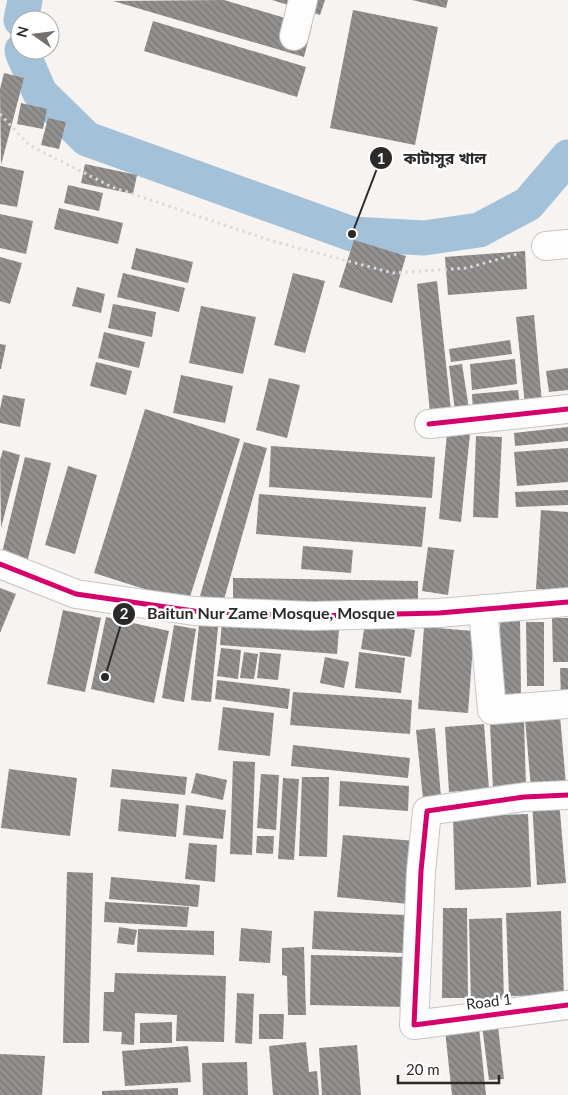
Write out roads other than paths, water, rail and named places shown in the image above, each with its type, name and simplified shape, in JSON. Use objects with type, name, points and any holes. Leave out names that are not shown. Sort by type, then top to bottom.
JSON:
[{"type":"street","points":[[294,36],[303,0]]},
{"type":"street","points":[[429,424],[568,410]]},
{"type":"street","points":[[0,564],[76,594],[194,611],[311,616],[439,613],[568,602]]},
{"type":"street","points":[[483,609],[492,710],[568,704]]},
{"type":"street","name":"Road 1","points":[[568,795],[524,796],[427,810],[421,871],[414,1024],[568,1005]]},
{"type":"waterway","points":[[23,10],[25,0]]},
{"type":"waterway","points":[[26,60],[40,93],[87,139],[352,234],[424,238],[479,230],[528,204],[568,157]]},
{"type":"place","name":"কাটাসুর খাল","points":[[352,234]]},
{"type":"place","name":"Baitun Nur Zame Mosque, Mosque","points":[[105,677]]}]
